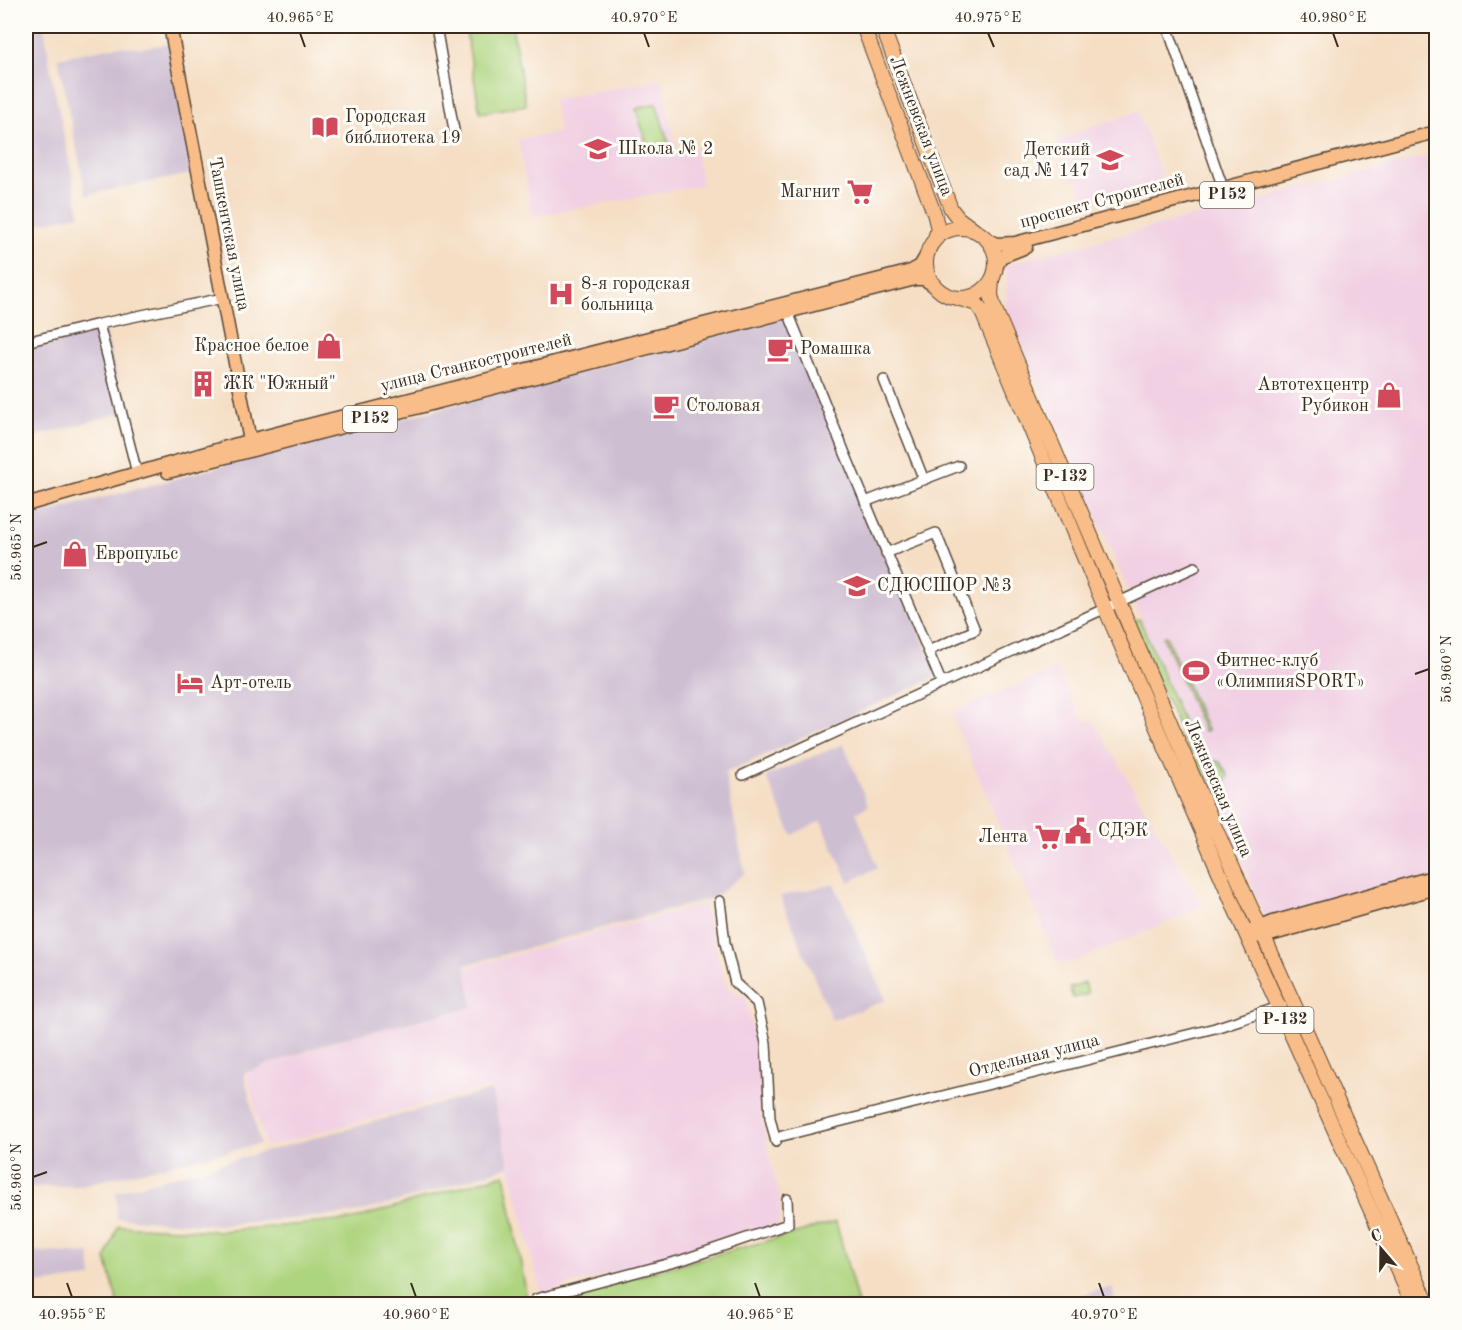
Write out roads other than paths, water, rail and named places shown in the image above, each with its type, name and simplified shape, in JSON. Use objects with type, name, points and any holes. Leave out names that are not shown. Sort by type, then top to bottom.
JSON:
[{"type":"highway","name":"Лежневская улица","points":[[863,26],[934,213],[938,226],[932,246]]},
{"type":"highway","name":"Лежневская улица","points":[[882,26],[951,209],[962,222],[980,234]]},
{"type":"highway","points":[[965,228],[980,234],[994,250],[994,274],[977,294],[957,298],[933,285],[927,271],[932,246],[944,232],[965,228]]},
{"type":"highway","name":"Лежневская улица","points":[[994,274],[991,295],[994,307],[1413,1305]]},
{"type":"highway","name":"Лежневская улица","points":[[957,298],[976,304],[982,312],[1105,608],[1256,932]]},
{"type":"highway","name":"Лежневская улица","points":[[1286,1005],[1428,1305]]},
{"type":"main road","name":"Ташкентская улица","points":[[170,26],[197,142]]},
{"type":"main road","name":"Ташкентская улица","points":[[178,26],[197,142],[255,444]]},
{"type":"main road","name":"проспект Строителей","points":[[994,274],[1001,257],[1017,250],[1437,132]]},
{"type":"main road","name":"проспект Строителей","points":[[980,234],[996,244],[1010,244],[1437,140]]},
{"type":"main road","name":"улица Станкостроителей","points":[[26,512],[255,444],[911,271],[920,266],[932,246]]},
{"type":"main road","name":"улица Станкостроителей","points":[[26,505],[137,473],[915,279],[924,279],[933,285]]},
{"type":"main road","points":[[1256,932],[1437,876]]},
{"type":"main road","points":[[1256,932],[1437,888]]},
{"type":"street","points":[[436,26],[455,136]]},
{"type":"street","points":[[1167,26],[1224,191]]},
{"type":"street","points":[[26,342],[99,324],[227,298]]},
{"type":"street","points":[[788,312],[942,684]]},
{"type":"street","points":[[99,324],[137,473]]},
{"type":"street","points":[[884,380],[924,480]]},
{"type":"street","points":[[866,502],[959,466]]},
{"type":"street","points":[[886,553],[936,533],[975,630],[928,651]]},
{"type":"street","points":[[743,775],[1194,567]]},
{"type":"street","name":"Отдельная улица","points":[[720,901],[725,943],[735,983],[757,1003],[766,1043],[770,1118],[779,1139],[1215,1028],[1286,1005]]},
{"type":"street","points":[[536,1299],[682,1260],[788,1224],[787,1199]]},
{"type":"place","name":"Городская библиотека 19","points":[[325,127]]},
{"type":"place","name":"Школа № 2","points":[[598,149]]},
{"type":"place","name":"Детский сад № 147","points":[[1110,160]]},
{"type":"place","name":"Магнит","points":[[860,192]]},
{"type":"place","name":"8-я городская больница","points":[[561,294]]},
{"type":"place","name":"Красное белое","points":[[329,346]]},
{"type":"place","name":"Ромашка","points":[[780,349]]},
{"type":"place","name":"ЖК \"Южный\"","points":[[203,384]]},
{"type":"place","name":"Автотехцентр Рубикон","points":[[1389,395]]},
{"type":"place","name":"Столовая","points":[[666,406]]},
{"type":"place","name":"Европульс","points":[[75,554]]},
{"type":"place","name":"СДЮСШОР №3","points":[[857,586]]},
{"type":"place","name":"Фитнес-клуб «ОлимпияSPORT»","points":[[1196,671]]},
{"type":"place","name":"Арт-отель","points":[[190,683]]},
{"type":"place","name":"СДЭК","points":[[1078,831]]},
{"type":"place","name":"Лента","points":[[1048,837]]}]
